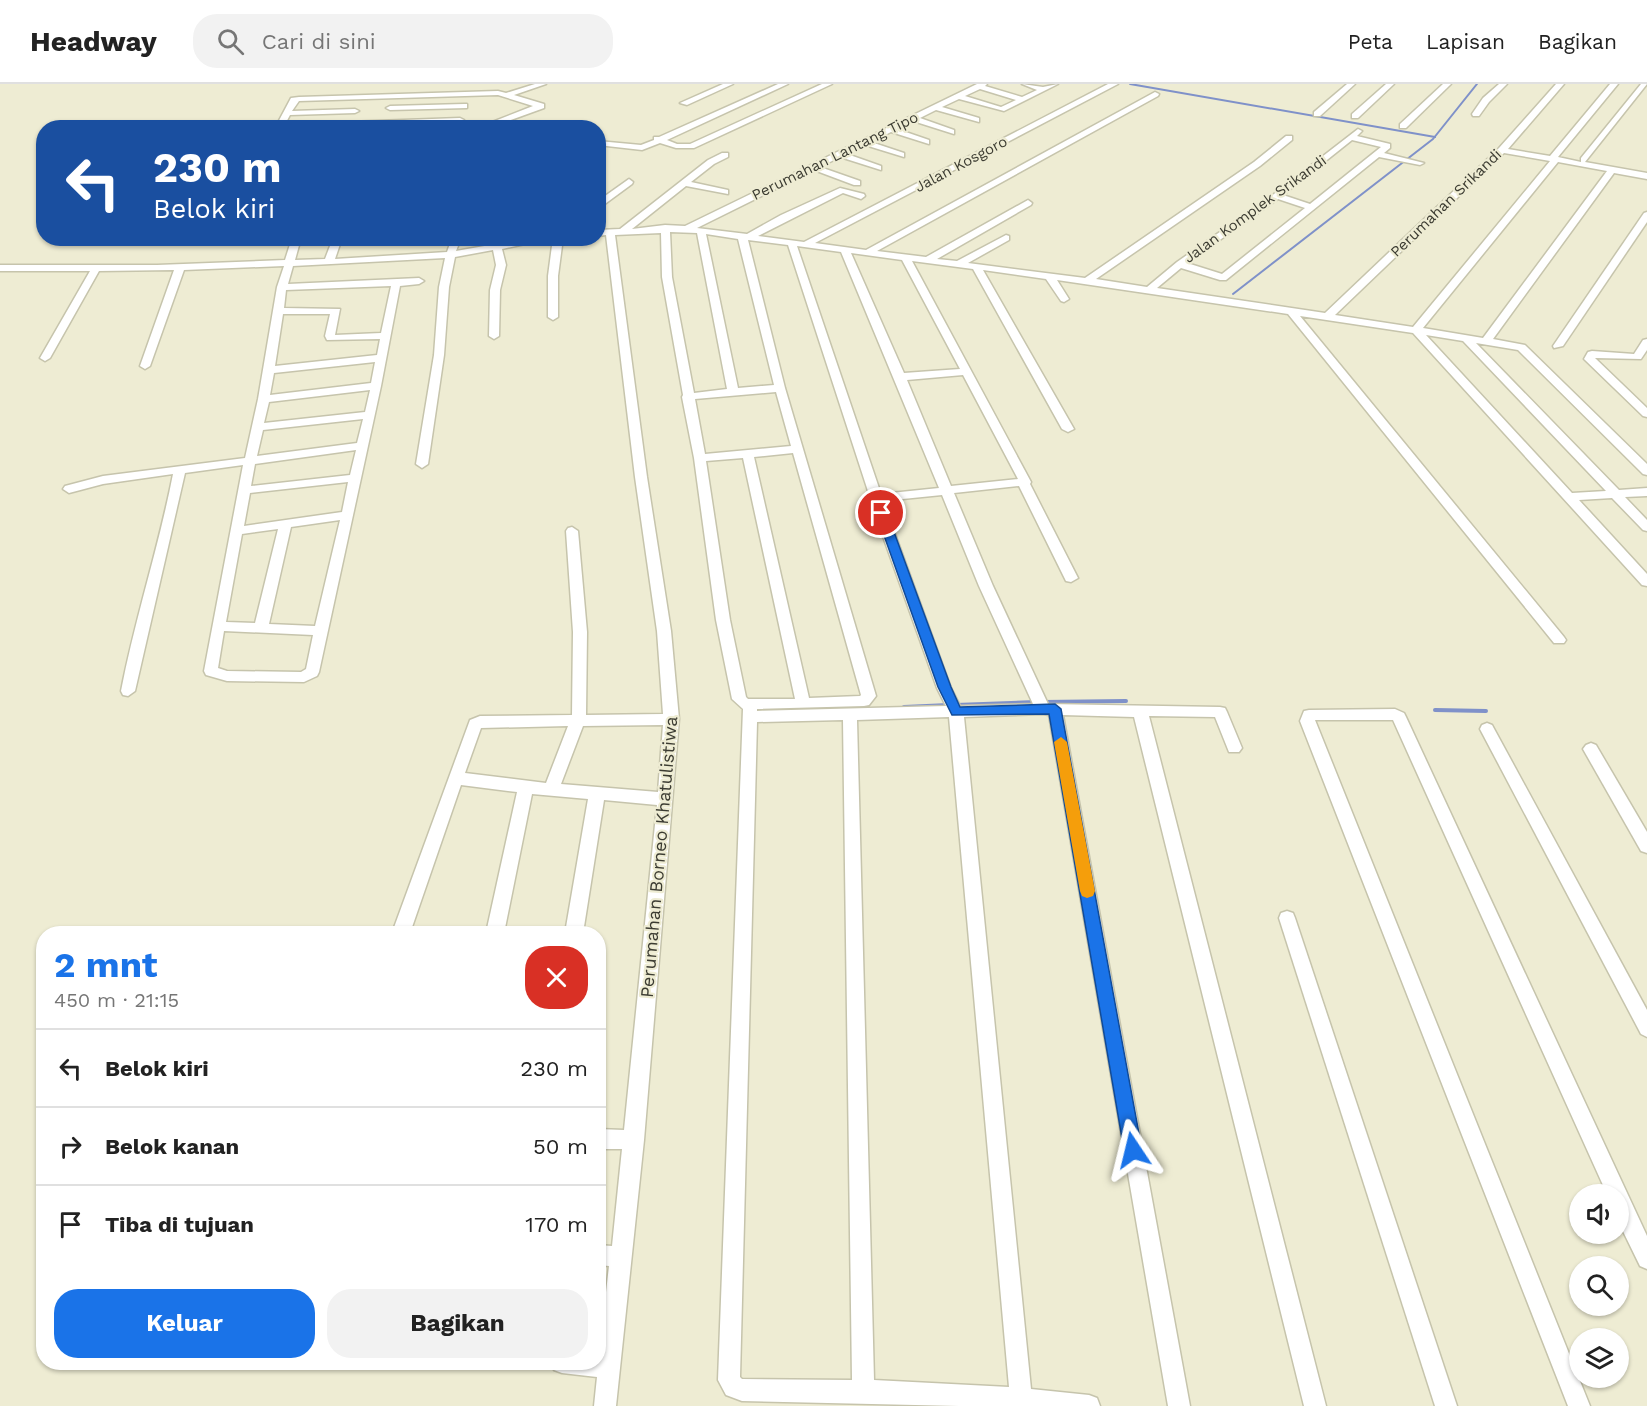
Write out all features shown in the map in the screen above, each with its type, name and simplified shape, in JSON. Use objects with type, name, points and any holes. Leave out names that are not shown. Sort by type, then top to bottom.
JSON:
[{"type":"street","points":[[508,95],[542,84]]},
{"type":"street","points":[[684,103],[729,84]]},
{"type":"street","points":[[606,147],[640,148],[694,122],[784,84],[809,93]]},
{"type":"street","points":[[657,140],[676,147],[686,147],[828,84]]},
{"type":"street","points":[[1026,84],[1043,89]]},
{"type":"street","points":[[957,96],[1001,109],[1054,84]]},
{"type":"street","name":"Jalan Kosgoro","points":[[808,243],[1114,84]]},
{"type":"street","points":[[1317,114],[1351,84]]},
{"type":"street","points":[[1355,116],[1390,84]]},
{"type":"street","points":[[1403,126],[1447,84]]},
{"type":"street","points":[[1476,114],[1486,100],[1503,84]]},
{"type":"street","name":"Perumahan Srikandi","points":[[1327,316],[1503,150],[1560,84]]},
{"type":"street","points":[[1416,330],[1614,84]]},
{"type":"street","points":[[1584,160],[1645,84]]},
{"type":"street","points":[[981,85],[1023,100]]},
{"type":"street","name":"Perumahan Lantang Tipo","points":[[686,229],[981,85]]},
{"type":"street","points":[[386,120],[395,93],[406,87]]},
{"type":"street","points":[[283,120],[296,99],[361,97],[395,93],[498,93],[541,106],[502,120]]},
{"type":"street","points":[[460,120],[469,93]]},
{"type":"street","points":[[867,253],[1155,94]]},
{"type":"street","points":[[351,120],[361,97]]},
{"type":"street","points":[[390,108],[464,106]]},
{"type":"street","points":[[934,107],[976,120]]},
{"type":"street","points":[[287,113],[355,111]]},
{"type":"street","points":[[321,120],[326,112]]},
{"type":"street","points":[[912,118],[951,132]]},
{"type":"street","points":[[694,122],[724,131]]},
{"type":"street","name":"Jalan Komplek Srikandi","points":[[1149,290],[1180,264],[1277,196],[1352,137],[1360,128]]},
{"type":"street","points":[[889,129],[926,142]]},
{"type":"street","points":[[1180,264],[1223,278],[1387,146],[1352,137]]},
{"type":"street","points":[[1087,281],[1182,217],[1289,138]]},
{"type":"street","points":[[864,142],[901,155]]},
{"type":"street","points":[[1503,150],[1647,176]]},
{"type":"street","points":[[840,154],[878,168]]},
{"type":"street","points":[[1378,154],[1420,163]]},
{"type":"street","points":[[622,231],[684,183],[725,155]]},
{"type":"street","points":[[813,167],[859,182],[846,188]]},
{"type":"street","points":[[1486,341],[1612,170]]},
{"type":"street","points":[[606,200],[629,182]]},
{"type":"street","points":[[684,183],[725,192]]},
{"type":"street","points":[[746,236],[843,190],[861,196]]},
{"type":"street","points":[[1277,196],[1312,207]]},
{"type":"street","points":[[926,261],[1028,203]]},
{"type":"street","points":[[1558,346],[1647,215]]},
{"type":"street","points":[[665,228],[667,277],[687,398],[700,459],[723,620],[741,703],[750,711],[850,715],[955,708],[1044,706],[1138,712],[1147,710],[1220,712],[1234,748]]},
{"type":"street","points":[[606,232],[686,229],[808,243],[845,250],[1290,310],[1524,349],[1647,471]]},
{"type":"street","points":[[700,231],[733,392]]},
{"type":"street","points":[[746,236],[780,388],[869,696],[864,701],[803,704],[750,711]]},
{"type":"street","points":[[958,264],[1006,238]]},
{"type":"street","points":[[791,242],[922,628],[955,708],[1021,1397]]},
{"type":"street","name":"Perumahan Borneo Khatulistiwa","points":[[604,1406],[634,1140],[672,713],[660,598],[606,245]]},
{"type":"street","points":[[294,246],[282,287],[264,399],[250,461],[211,671],[227,676],[309,675],[313,670],[396,283]]},
{"type":"street","points":[[329,261],[335,246]]},
{"type":"street","points":[[422,464],[437,368],[448,255],[453,246]]},
{"type":"street","points":[[0,268],[180,267],[289,263],[448,255],[488,246]]},
{"type":"street","points":[[494,336],[495,290],[501,265],[502,246]]},
{"type":"street","points":[[553,317],[553,276],[557,246]]},
{"type":"street","points":[[845,250],[987,586],[1044,706],[1179,1406]]},
{"type":"street","points":[[906,258],[1024,479],[1023,483],[1071,578]]},
{"type":"street","points":[[976,266],[1068,429]]},
{"type":"street","points":[[145,366],[180,267]]},
{"type":"street","points":[[45,358],[96,268]]},
{"type":"street","points":[[1050,277],[1064,299]]},
{"type":"street","points":[[282,287],[419,281]]},
{"type":"street","points":[[1290,310],[1559,640]]},
{"type":"street","points":[[278,311],[336,311],[330,336],[333,338],[386,336]]},
{"type":"street","points":[[1416,330],[1647,582]]},
{"type":"street","points":[[1466,338],[1647,527]]},
{"type":"street","points":[[1647,342],[1639,356],[1592,354],[1588,359],[1647,414]]},
{"type":"street","points":[[269,370],[381,358]]},
{"type":"street","points":[[900,377],[966,372]]},
{"type":"street","points":[[264,399],[375,387]]},
{"type":"street","points":[[687,398],[780,388]]},
{"type":"street","points":[[258,427],[369,415]]},
{"type":"street","points":[[69,489],[103,480],[362,446]]},
{"type":"street","points":[[700,459],[799,448]]},
{"type":"street","points":[[748,454],[803,704]]},
{"type":"street","points":[[128,691],[173,508],[180,470]]},
{"type":"street","points":[[246,490],[356,478]]},
{"type":"street","points":[[877,498],[1023,483]]},
{"type":"street","points":[[1569,497],[1647,492]]},
{"type":"street","points":[[237,531],[345,516]]},
{"type":"street","points":[[261,628],[285,524]]},
{"type":"street","points":[[552,788],[579,716],[580,632],[572,531]]},
{"type":"street","points":[[218,626],[321,631]]},
{"type":"street","points":[[750,711],[729,1380],[734,1387],[742,1390],[863,1390],[1021,1397],[1089,1406]]},
{"type":"street","points":[[1138,712],[1315,1406]]},
{"type":"street","points":[[403,926],[457,778],[474,724],[579,716],[672,713]]},
{"type":"street","points":[[1579,1406],[1307,721],[1309,715],[1395,714],[1399,717],[1613,1184]]},
{"type":"street","points":[[850,715],[863,1390]]},
{"type":"street","points":[[1487,729],[1647,1028]]},
{"type":"street","points":[[1591,749],[1647,846]]},
{"type":"street","points":[[457,778],[526,787],[664,799]]},
{"type":"street","points":[[496,926],[526,787]]},
{"type":"street","points":[[575,926],[597,794]]},
{"type":"street","points":[[1287,918],[1446,1406]]},
{"type":"street","points":[[606,1139],[634,1140]]},
{"type":"street","points":[[1629,1220],[1647,1259]]},
{"type":"street","points":[[606,1256],[620,1257]]},
{"type":"waterway","points":[[1130,84],[1435,137]]},
{"type":"waterway","points":[[1435,137],[1477,84]]},
{"type":"waterway","points":[[1233,294],[1435,137]]},
{"type":"waterway","points":[[1043,702],[1126,701]]},
{"type":"waterway","points":[[956,705],[1036,702]]},
{"type":"waterway","points":[[904,707],[949,705]]},
{"type":"waterway","points":[[1435,710],[1486,711]]},
{"type":"slow traffic","points":[[1061,742],[1087,891]]},
{"type":"route","points":[[881,513],[944,687],[956,712],[1055,709],[1133,1150]]}]
